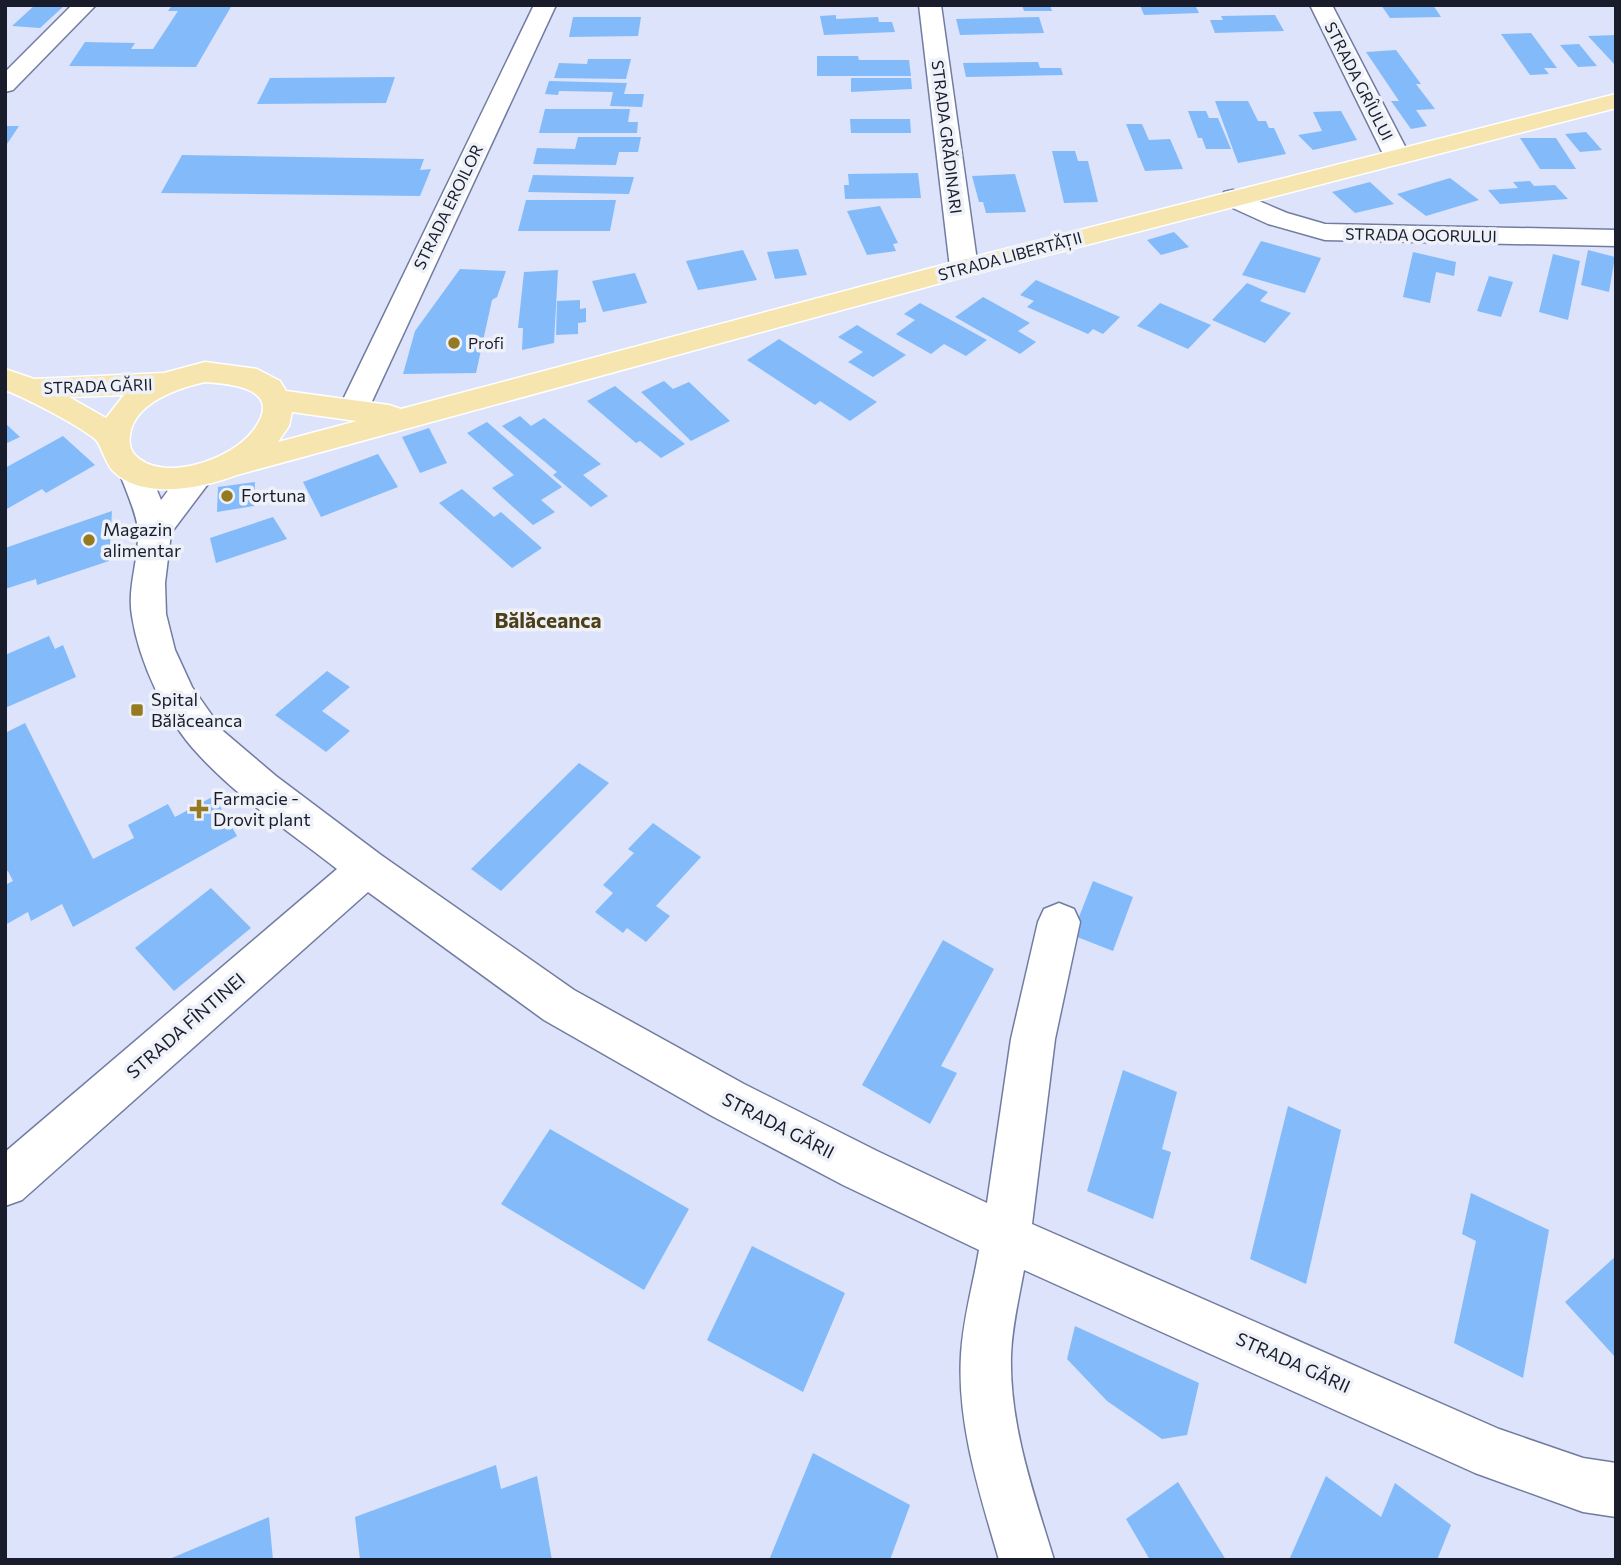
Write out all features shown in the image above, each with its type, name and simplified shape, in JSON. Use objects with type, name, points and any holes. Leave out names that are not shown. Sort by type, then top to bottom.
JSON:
[{"type":"main road","name":"STRADA LIBERTĂȚII","points":[[135,471],[164,478],[198,476],[405,417],[964,268],[1616,101]]},
{"type":"main road","points":[[135,471],[122,462],[115,450],[114,436],[118,421],[130,407],[164,383],[205,372],[243,374],[270,389],[277,400]]},
{"type":"main road","name":"STRADA GĂRII","points":[[15,386],[164,383]]},
{"type":"main road","name":"STRADA GĂRII","points":[[15,386],[114,436]]},
{"type":"main road","name":"STRADA LIBERTĂȚII","points":[[233,465],[266,441],[275,426],[277,400],[405,417]]},
{"type":"street","points":[[5,85],[85,5]]},
{"type":"street","name":"STRADA EROILOR","points":[[353,410],[545,5]]},
{"type":"street","name":"STRADA GRĂDINARI","points":[[930,5],[964,268]]},
{"type":"street","name":"STRADA GRÎULUI","points":[[1321,5],[1397,156]]},
{"type":"street","name":"STRADA OGORULUI","points":[[1233,198],[1266,216],[1292,226],[1325,232],[1616,238]]},
{"type":"street","name":"STRADA GĂRII","points":[[135,471],[155,530],[148,583],[149,614],[157,650],[178,696],[210,741],[262,788],[367,868],[559,1005],[740,1106],[860,1168],[1006,1237],[1494,1454],[1583,1485],[1616,1490]]},
{"type":"street","points":[[155,530],[198,476]]},
{"type":"street","name":"STRADA FÎNTINEI","points":[[5,1183],[367,868]]},
{"type":"street","points":[[1027,1560],[996,1448],[986,1374],[987,1330],[1006,1237],[1037,1002],[1059,922]]},
{"type":"building","points":[[35,5],[65,5],[40,28],[12,26]]},
{"type":"building","points":[[172,5],[232,5],[196,67],[69,66],[85,42],[135,43],[131,49],[153,49],[178,11],[168,11]]},
{"type":"building","points":[[1022,5],[1050,5],[1052,11],[1024,11]]},
{"type":"building","points":[[1140,5],[1195,5],[1199,13],[1144,15]]},
{"type":"building","points":[[1381,5],[1433,5],[1441,17],[1390,18]]},
{"type":"building","points":[[836,15],[836,19],[878,17],[879,22],[892,22],[895,32],[824,35],[820,16]]},
{"type":"building","points":[[1275,15],[1284,31],[1215,33],[1210,20],[1223,20],[1221,16]]},
{"type":"building","points":[[573,17],[641,17],[638,36],[569,37]]},
{"type":"building","points":[[1039,17],[1044,33],[960,35],[956,19]]},
{"type":"building","points":[[1531,33],[1557,68],[1544,68],[1549,74],[1530,75],[1501,34]]},
{"type":"building","points":[[1616,35],[1616,66],[1588,36]]},
{"type":"building","points":[[1579,44],[1597,66],[1578,67],[1560,45]]},
{"type":"building","points":[[1396,50],[1421,84],[1416,84],[1435,109],[1416,110],[1427,126],[1411,129],[1391,101],[1399,101],[1366,52]]},
{"type":"building","points":[[817,56],[858,56],[859,60],[909,60],[911,76],[817,76]]},
{"type":"building","points":[[588,59],[631,59],[626,79],[554,78],[559,63],[587,64]]},
{"type":"building","points":[[1038,62],[1040,68],[1061,68],[1063,75],[966,77],[963,63]]},
{"type":"building","points":[[395,77],[386,103],[257,104],[270,78]]},
{"type":"building","points":[[851,78],[911,78],[912,89],[851,92]]},
{"type":"building","points":[[549,81],[627,83],[624,94],[644,94],[642,107],[610,106],[613,92],[559,91],[558,95],[545,94]]},
{"type":"building","points":[[1215,101],[1248,101],[1258,121],[1266,121],[1269,128],[1274,128],[1286,154],[1238,163]]},
{"type":"building","points":[[545,109],[630,109],[628,122],[638,122],[637,133],[539,133]]},
{"type":"building","points":[[1188,111],[1206,111],[1209,118],[1218,118],[1231,149],[1206,149],[1202,138],[1198,138]]},
{"type":"building","points":[[1341,111],[1357,140],[1313,150],[1298,135],[1322,131],[1313,112]]},
{"type":"building","points":[[850,119],[910,119],[911,133],[851,133]]},
{"type":"building","points":[[1126,124],[1142,124],[1149,140],[1170,139],[1183,169],[1145,171]]},
{"type":"building","points":[[5,126],[19,126],[5,147]]},
{"type":"building","points":[[1586,132],[1602,150],[1580,152],[1565,134]]},
{"type":"building","points":[[578,137],[641,137],[638,152],[619,152],[616,165],[533,164],[537,148],[575,149]]},
{"type":"building","points":[[1520,138],[1556,138],[1576,169],[1540,169]]},
{"type":"building","points":[[1052,151],[1075,151],[1078,161],[1088,161],[1098,202],[1064,203]]},
{"type":"building","points":[[182,155],[424,159],[420,170],[431,169],[420,196],[161,193]]},
{"type":"building","points":[[918,173],[921,198],[845,199],[844,185],[849,185],[848,174]]},
{"type":"building","points":[[1015,174],[1026,212],[986,213],[983,202],[979,202],[972,176]]},
{"type":"building","points":[[533,175],[634,177],[629,194],[528,192]]},
{"type":"building","points":[[1450,178],[1479,200],[1426,216],[1397,194]]},
{"type":"building","points":[[1530,181],[1534,186],[1555,185],[1568,199],[1500,204],[1488,190],[1518,188],[1513,182]]},
{"type":"building","points":[[1370,182],[1394,204],[1355,213],[1332,192]]},
{"type":"building","points":[[526,200],[616,200],[610,231],[518,231]]},
{"type":"building","points":[[880,206],[898,243],[893,244],[896,251],[867,255],[847,211]]},
{"type":"building","points":[[1174,232],[1189,247],[1161,255],[1147,240]]},
{"type":"building","points":[[1261,241],[1321,258],[1305,293],[1242,275]]},
{"type":"building","points":[[798,249],[807,275],[775,279],[767,252]]},
{"type":"building","points":[[743,250],[757,280],[698,290],[686,261]]},
{"type":"building","points":[[1588,250],[1615,257],[1609,292],[1581,285]]},
{"type":"building","points":[[1413,252],[1456,262],[1454,276],[1436,272],[1430,303],[1403,297]]},
{"type":"building","points":[[1553,254],[1580,261],[1568,320],[1539,312]]},
{"type":"building","points":[[460,269],[506,271],[497,297],[492,300],[476,373],[403,374],[415,331]]},
{"type":"building","points":[[558,270],[554,343],[522,350],[523,328],[518,328],[524,272]]},
{"type":"building","points":[[635,273],[647,303],[603,312],[592,281]]},
{"type":"building","points":[[1489,276],[1513,282],[1501,317],[1477,311]]},
{"type":"building","points":[[1036,280],[1120,317],[1103,334],[1093,329],[1088,334],[1027,307],[1034,301],[1020,295]]},
{"type":"building","points":[[1247,283],[1268,292],[1260,301],[1291,313],[1265,343],[1212,320]]},
{"type":"building","points":[[983,297],[1030,323],[1018,331],[1036,342],[1020,354],[955,317]]},
{"type":"building","points":[[580,300],[580,309],[586,308],[586,322],[578,323],[578,334],[556,335],[557,301]]},
{"type":"building","points":[[920,303],[987,340],[966,356],[944,344],[931,354],[896,334],[915,320],[904,314]]},
{"type":"building","points":[[1160,303],[1211,325],[1188,349],[1137,326]]},
{"type":"building","points":[[857,325],[906,355],[873,377],[848,362],[863,352],[838,337]]},
{"type":"building","points":[[779,339],[877,402],[850,421],[820,401],[815,405],[747,360]]},
{"type":"building","points":[[664,381],[673,389],[689,382],[730,421],[691,441],[641,392]]},
{"type":"building","points":[[615,386],[685,444],[661,458],[640,441],[636,443],[587,401]]},
{"type":"building","points":[[520,416],[531,426],[544,418],[601,464],[583,475],[608,496],[591,507],[553,475],[557,472],[502,426]]},
{"type":"building","points":[[487,422],[562,487],[541,500],[555,512],[533,525],[492,488],[514,475],[467,433]]},
{"type":"building","points":[[5,423],[20,437],[5,444]]},
{"type":"building","points":[[429,428],[447,463],[420,473],[402,437]]},
{"type":"building","points":[[63,436],[95,465],[46,493],[42,489],[5,510],[5,468]]},
{"type":"building","points":[[378,454],[398,487],[321,517],[303,482]]},
{"type":"building","points":[[255,482],[254,506],[217,512],[218,487]]},
{"type":"building","points":[[462,489],[494,517],[501,512],[542,548],[512,568],[439,503]]},
{"type":"building","points":[[112,511],[109,561],[37,585],[36,579],[5,589],[5,548]]},
{"type":"building","points":[[273,517],[287,539],[216,563],[210,538]]},
{"type":"building","points":[[49,636],[55,649],[63,645],[76,677],[5,708],[5,655]]},
{"type":"building","points":[[327,671],[350,687],[322,711],[350,731],[326,752],[275,715]]},
{"type":"building","points":[[25,723],[93,859],[134,838],[128,825],[168,804],[175,817],[214,796],[237,836],[73,927],[62,904],[31,921],[28,912],[5,925],[5,885],[13,881],[8,871],[5,872],[5,733]]},
{"type":"building","points":[[579,763],[609,783],[501,891],[471,869]]},
{"type":"building","points":[[653,823],[701,857],[656,906],[670,916],[646,942],[627,928],[623,933],[595,912],[613,893],[603,885],[634,853],[628,849]]},
{"type":"building","points":[[1093,881],[1133,897],[1113,951],[1072,935]]},
{"type":"building","points":[[211,888],[251,928],[174,991],[135,948]]},
{"type":"building","points":[[943,940],[994,969],[941,1066],[957,1073],[930,1124],[862,1085]]},
{"type":"building","points":[[1123,1070],[1177,1092],[1162,1149],[1171,1152],[1153,1219],[1087,1191]]},
{"type":"building","points":[[1288,1106],[1341,1130],[1306,1284],[1250,1259]]},
{"type":"building","points":[[550,1129],[689,1209],[644,1290],[501,1204]]},
{"type":"building","points":[[1471,1193],[1549,1230],[1523,1378],[1454,1343],[1476,1241],[1462,1234]]},
{"type":"building","points":[[752,1246],[845,1293],[803,1392],[707,1340]]},
{"type":"building","points":[[1616,1256],[1616,1358],[1565,1302]]},
{"type":"building","points":[[1075,1326],[1199,1383],[1187,1435],[1162,1439],[1107,1401],[1067,1359]]},
{"type":"building","points":[[813,1453],[910,1505],[890,1560],[769,1560]]},
{"type":"building","points":[[496,1465],[501,1489],[537,1476],[552,1560],[360,1560],[355,1517]]},
{"type":"building","points":[[1326,1476],[1381,1517],[1395,1483],[1451,1525],[1437,1560],[1289,1560]]},
{"type":"building","points":[[1178,1482],[1226,1560],[1150,1560],[1126,1519]]},
{"type":"building","points":[[269,1517],[273,1560],[167,1560]]},
{"type":"place","name":"Profi","points":[[454,343]]},
{"type":"place","name":"Fortuna","points":[[227,496]]},
{"type":"place","name":"Magazin alimentar","points":[[89,540]]},
{"type":"place","name":"Spital Bălăceanca","points":[[137,710]]},
{"type":"place","name":"Farmacie - Drovit plant","points":[[199,809]]},
{"type":"district","name":"Bălăceanca","points":[[548,621]]}]
